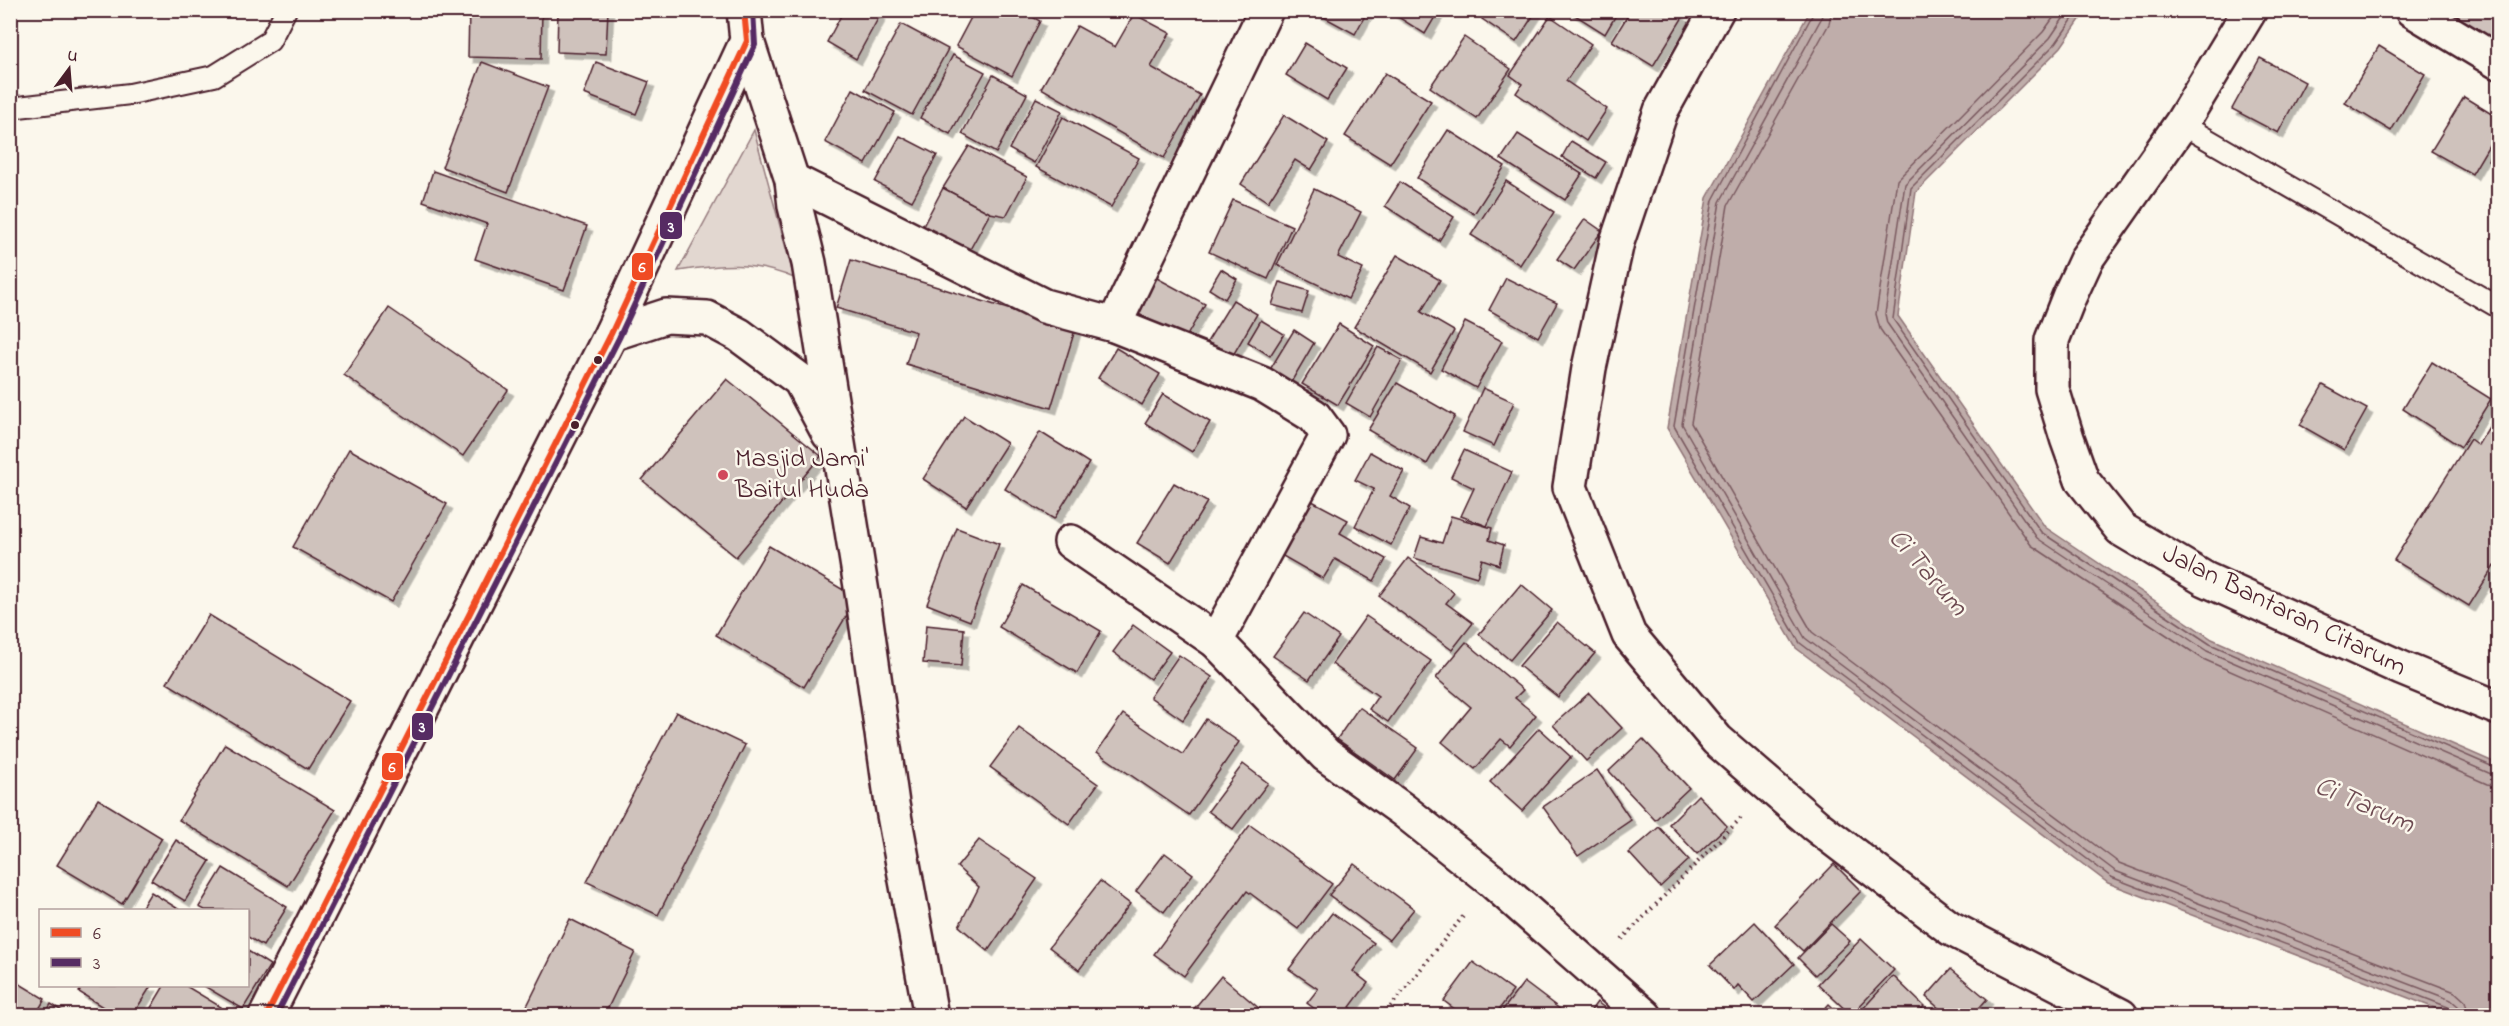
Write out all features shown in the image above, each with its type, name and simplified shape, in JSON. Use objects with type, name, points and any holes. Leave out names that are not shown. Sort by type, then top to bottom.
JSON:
[{"type":"street","points":[[1114,325],[1260,28],[1266,10]]},
{"type":"street","points":[[1717,10],[1661,111],[1617,242],[1589,368],[1570,487],[1629,634],[1717,741],[1815,825],[1950,928],[2121,1016]]},
{"type":"street","name":"Jalan Bantaran Citarum","points":[[2250,10],[2181,124],[2088,258],[2052,340],[2052,390],[2082,480],[2121,529],[2205,579],[2400,668],[2499,708]]},
{"type":"street","points":[[2412,10],[2499,62]]},
{"type":"street","points":[[745,26],[792,180],[841,457],[892,804],[931,1016]]},
{"type":"street","points":[[266,1016],[611,334],[745,26]]},
{"type":"street","points":[[792,180],[1044,306],[1114,325],[1262,384],[1314,416],[1328,435],[1216,641]]},
{"type":"street","points":[[611,334],[666,316],[707,318],[740,335],[800,380],[841,457]]},
{"type":"street","points":[[1071,542],[1216,641],[1326,755],[1402,810],[1491,880],[1645,1016]]},
{"type":"lane","points":[[10,108],[130,94],[214,76],[270,41],[286,10]]},
{"type":"lane","points":[[2181,124],[2499,308]]},
{"type":"path","points":[[1591,969],[1680,883],[1770,787]]},
{"type":"path","points":[[1383,1016],[1491,880]]},
{"type":"shaded area","points":[[754,130],[794,278],[751,266],[723,266],[678,271]]},
{"type":"water","name":"Ci Tarum","points":[[1810,11],[2086,11],[2061,47],[1916,192],[1898,316],[2045,527],[2212,639],[2498,764],[2498,1015],[2453,1015],[2108,883],[1796,648],[1667,428],[1707,198]]},
{"type":"building","points":[[469,10],[542,10],[541,59],[468,57]]},
{"type":"building","points":[[558,10],[608,10],[606,54],[557,52]]},
{"type":"building","points":[[844,10],[872,10],[880,15],[856,59],[827,42]]},
{"type":"building","points":[[975,10],[1020,10],[1040,21],[1012,76],[956,46]]},
{"type":"building","points":[[1311,10],[1368,10],[1355,34]]},
{"type":"building","points":[[1387,10],[1439,10],[1425,34]]},
{"type":"building","points":[[1488,10],[1537,10],[1516,42],[1482,19]]},
{"type":"building","points":[[1567,10],[1619,10],[1605,34]]},
{"type":"building","points":[[1631,10],[1673,10],[1683,17],[1653,66],[1612,41]]},
{"type":"building","points":[[2426,10],[2498,10],[2498,59]]},
{"type":"building","points":[[1134,14],[1170,33],[1151,67],[1200,95],[1164,158],[1041,88],[1077,26],[1115,47]]},
{"type":"building","points":[[1550,16],[1591,44],[1566,81],[1607,109],[1586,141],[1516,93],[1522,84],[1510,75]]},
{"type":"building","points":[[901,24],[948,49],[912,115],[865,90]]},
{"type":"building","points":[[1464,37],[1511,69],[1477,119],[1430,87]]},
{"type":"building","points":[[1305,43],[1347,68],[1327,100],[1286,75]]},
{"type":"building","points":[[2379,46],[2425,74],[2391,131],[2345,103]]},
{"type":"building","points":[[953,55],[985,72],[950,134],[920,118]]},
{"type":"building","points":[[2260,58],[2305,82],[2278,133],[2232,109]]},
{"type":"building","points":[[482,62],[548,87],[508,192],[442,167]]},
{"type":"building","points":[[596,62],[649,82],[636,114],[584,94]]},
{"type":"building","points":[[1385,73],[1431,101],[1390,164],[1345,136]]},
{"type":"building","points":[[993,75],[1027,94],[996,153],[962,134]]},
{"type":"building","points":[[853,89],[895,112],[866,164],[825,142]]},
{"type":"building","points":[[2464,97],[2498,118],[2498,130],[2472,174],[2431,151]]},
{"type":"building","points":[[1036,98],[1062,111],[1034,163],[1009,149]]},
{"type":"building","points":[[1284,115],[1328,142],[1311,170],[1295,160],[1268,202],[1241,184]]},
{"type":"building","points":[[1063,117],[1139,158],[1111,207],[1036,167]]},
{"type":"building","points":[[1448,130],[1505,166],[1474,214],[1417,178]]},
{"type":"building","points":[[1518,134],[1582,174],[1565,200],[1501,159]]},
{"type":"building","points":[[900,136],[937,155],[912,201],[875,182]]},
{"type":"building","points":[[1571,141],[1606,162],[1596,178],[1562,157]]},
{"type":"building","points":[[2498,142],[2498,166],[2488,160]]},
{"type":"building","points":[[969,146],[1027,177],[1006,216],[990,213],[943,188]]},
{"type":"building","points":[[433,171],[587,226],[564,290],[475,259],[487,224],[423,201]]},
{"type":"building","points":[[1506,181],[1554,212],[1520,265],[1471,235]]},
{"type":"building","points":[[1400,182],[1454,217],[1439,241],[1385,206]]},
{"type":"building","points":[[943,188],[990,213],[968,253],[922,228]]},
{"type":"building","points":[[1314,189],[1361,212],[1338,257],[1363,269],[1348,299],[1277,265]]},
{"type":"building","points":[[1233,200],[1292,226],[1268,279],[1209,252]]},
{"type":"building","points":[[1585,219],[1602,231],[1574,270],[1557,259]]},
{"type":"building","points":[[1397,255],[1440,280],[1421,312],[1454,331],[1430,372],[1354,327]]},
{"type":"building","points":[[851,260],[1075,330],[1051,408],[906,364],[916,332],[836,308]]},
{"type":"building","points":[[1221,269],[1237,279],[1225,299],[1209,289]]},
{"type":"building","points":[[1155,277],[1205,304],[1185,339],[1135,312]]},
{"type":"building","points":[[1506,278],[1557,303],[1538,337],[1489,310]]},
{"type":"building","points":[[1280,282],[1309,291],[1302,313],[1272,305]]},
{"type":"building","points":[[1233,300],[1257,314],[1232,357],[1207,342]]},
{"type":"building","points":[[389,308],[508,390],[463,456],[344,375]]},
{"type":"building","points":[[1261,320],[1284,334],[1270,356],[1248,342]]},
{"type":"building","points":[[1465,322],[1502,341],[1476,388],[1441,369]]},
{"type":"building","points":[[1339,324],[1374,346],[1338,405],[1302,384]]},
{"type":"building","points":[[1294,330],[1314,343],[1290,384],[1269,371]]},
{"type":"building","points":[[1378,347],[1402,360],[1370,417],[1346,403]]},
{"type":"building","points":[[1116,348],[1160,374],[1142,405],[1098,378]]},
{"type":"building","points":[[2432,362],[2491,399],[2461,447],[2403,409]]},
{"type":"building","points":[[727,379],[821,456],[736,557],[642,480]]},
{"type":"building","points":[[1397,383],[1455,416],[1427,464],[1368,430]]},
{"type":"building","points":[[2323,385],[2367,409],[2344,450],[2300,425]]},
{"type":"building","points":[[1483,388],[1514,402],[1494,446],[1463,432]]},
{"type":"building","points":[[1163,394],[1210,422],[1192,452],[1145,423]]},
{"type":"building","points":[[2498,412],[2498,569],[2494,566],[2469,606],[2394,560],[2470,439],[2478,445]]},
{"type":"building","points":[[964,416],[1007,443],[966,507],[923,479]]},
{"type":"building","points":[[1040,432],[1089,463],[1054,519],[1005,489]]},
{"type":"building","points":[[349,449],[447,504],[391,602],[293,547]]},
{"type":"building","points":[[1464,450],[1512,472],[1487,526],[1461,516],[1474,488],[1451,477]]},
{"type":"building","points":[[1370,452],[1404,471],[1390,496],[1410,508],[1391,545],[1355,526],[1374,489],[1355,480]]},
{"type":"building","points":[[1174,483],[1207,502],[1170,563],[1137,543]]},
{"type":"building","points":[[1312,501],[1348,520],[1340,533],[1386,559],[1374,581],[1335,559],[1323,579],[1281,555]]},
{"type":"building","points":[[1451,516],[1492,528],[1489,540],[1504,545],[1499,565],[1482,559],[1477,577],[1414,558],[1421,537],[1442,543]]},
{"type":"building","points":[[957,528],[999,544],[970,621],[927,604]]},
{"type":"building","points":[[769,546],[857,598],[804,687],[716,635]]},
{"type":"building","points":[[1408,558],[1454,593],[1446,603],[1473,623],[1452,650],[1379,596]]},
{"type":"building","points":[[1521,584],[1552,610],[1510,660],[1479,634]]},
{"type":"building","points":[[1023,585],[1101,631],[1077,673],[999,627]]},
{"type":"building","points":[[1304,613],[1339,637],[1309,680],[1273,656]]},
{"type":"building","points":[[209,615],[350,701],[308,769],[167,683]]},
{"type":"building","points":[[1366,616],[1431,661],[1388,722],[1369,709],[1378,696],[1332,664]]},
{"type":"building","points":[[1557,622],[1595,653],[1558,697],[1519,666]]},
{"type":"building","points":[[926,625],[964,629],[961,666],[923,663]]},
{"type":"building","points":[[1133,625],[1170,652],[1150,679],[1113,652]]},
{"type":"building","points":[[1466,642],[1523,690],[1515,698],[1536,715],[1510,746],[1501,739],[1475,769],[1442,742],[1471,707],[1436,678]]},
{"type":"building","points":[[1179,655],[1212,677],[1183,720],[1150,697]]},
{"type":"building","points":[[1589,693],[1622,728],[1586,761],[1553,725]]},
{"type":"building","points":[[1359,707],[1418,748],[1395,780],[1337,739]]},
{"type":"building","points":[[676,712],[745,745],[658,915],[587,882]]},
{"type":"building","points":[[1123,714],[1183,754],[1206,719],[1239,742],[1189,815],[1097,752]]},
{"type":"building","points":[[1019,728],[1098,784],[1069,824],[990,767]]},
{"type":"building","points":[[1539,728],[1571,757],[1522,811],[1490,782]]},
{"type":"building","points":[[1643,739],[1689,788],[1655,820],[1609,771]]},
{"type":"building","points":[[225,744],[335,810],[288,886],[179,820]]},
{"type":"building","points":[[1243,764],[1268,783],[1233,829],[1208,811]]},
{"type":"building","points":[[1597,770],[1631,820],[1578,856],[1543,807]]},
{"type":"building","points":[[1698,795],[1727,826],[1697,854],[1669,824]]},
{"type":"building","points":[[98,799],[162,838],[122,904],[57,865]]},
{"type":"building","points":[[1250,825],[1332,884],[1298,929],[1247,891],[1184,976],[1154,954]]},
{"type":"building","points":[[1659,827],[1689,860],[1660,887],[1629,853]]},
{"type":"building","points":[[176,840],[210,861],[185,901],[151,880]]},
{"type":"building","points":[[979,840],[1037,879],[988,951],[959,926],[979,887],[957,867]]},
{"type":"building","points":[[1165,853],[1193,874],[1164,912],[1136,891]]},
{"type":"building","points":[[1354,864],[1414,909],[1389,940],[1329,895]]},
{"type":"building","points":[[1834,864],[1861,891],[1803,951],[1775,925]]},
{"type":"building","points":[[223,868],[287,907],[263,946],[249,938],[249,909],[203,909],[199,907]]},
{"type":"building","points":[[1100,881],[1130,904],[1079,970],[1049,947]]},
{"type":"building","points":[[151,892],[178,909],[141,909]]},
{"type":"building","points":[[1332,913],[1374,943],[1353,971],[1368,983],[1350,1007],[1361,1016],[1324,1016],[1307,1003],[1318,989],[1289,969]]},
{"type":"building","points":[[570,919],[635,952],[604,1016],[522,1016]]},
{"type":"building","points":[[1755,922],[1794,964],[1754,1002],[1738,985],[1734,990],[1710,965]]},
{"type":"building","points":[[1831,924],[1850,941],[1815,975],[1798,958]]},
{"type":"building","points":[[1861,939],[1894,970],[1851,1015],[1818,984]]},
{"type":"building","points":[[249,952],[270,965],[243,1009],[206,987],[249,987]]},
{"type":"building","points":[[1473,962],[1513,991],[1494,1016],[1464,1016],[1444,1001]]},
{"type":"building","points":[[1951,969],[1987,999],[1972,1016],[1948,1016],[1926,997]]},
{"type":"building","points":[[1221,976],[1268,1016],[1188,1016]]},
{"type":"building","points":[[1893,976],[1924,1006],[1916,1016],[1860,1016],[1858,1014]]},
{"type":"building","points":[[10,978],[45,999],[35,1016],[10,1016]]},
{"type":"building","points":[[1524,982],[1569,1016],[1508,1016],[1502,1011]]},
{"type":"building","points":[[82,987],[150,987],[132,1016],[117,1016],[79,992]]},
{"type":"building","points":[[163,987],[188,987],[221,1007],[216,1016],[146,1016]]},
{"type":"building","points":[[1597,1002],[1615,1016],[1587,1016]]},
{"type":"building","points":[[51,1004],[70,1016],[44,1016]]},
{"type":"building","points":[[1829,1004],[1842,1016],[1818,1016]]},
{"type":"transit line","name":"6","points":[[266,1016],[611,334],[747,41],[744,10]]},
{"type":"transit line","name":"3","points":[[276,1016],[619,338],[755,45],[753,10]]},
{"type":"place","name":"Masjid Jami' Baitul Huda","points":[[723,475]]}]
